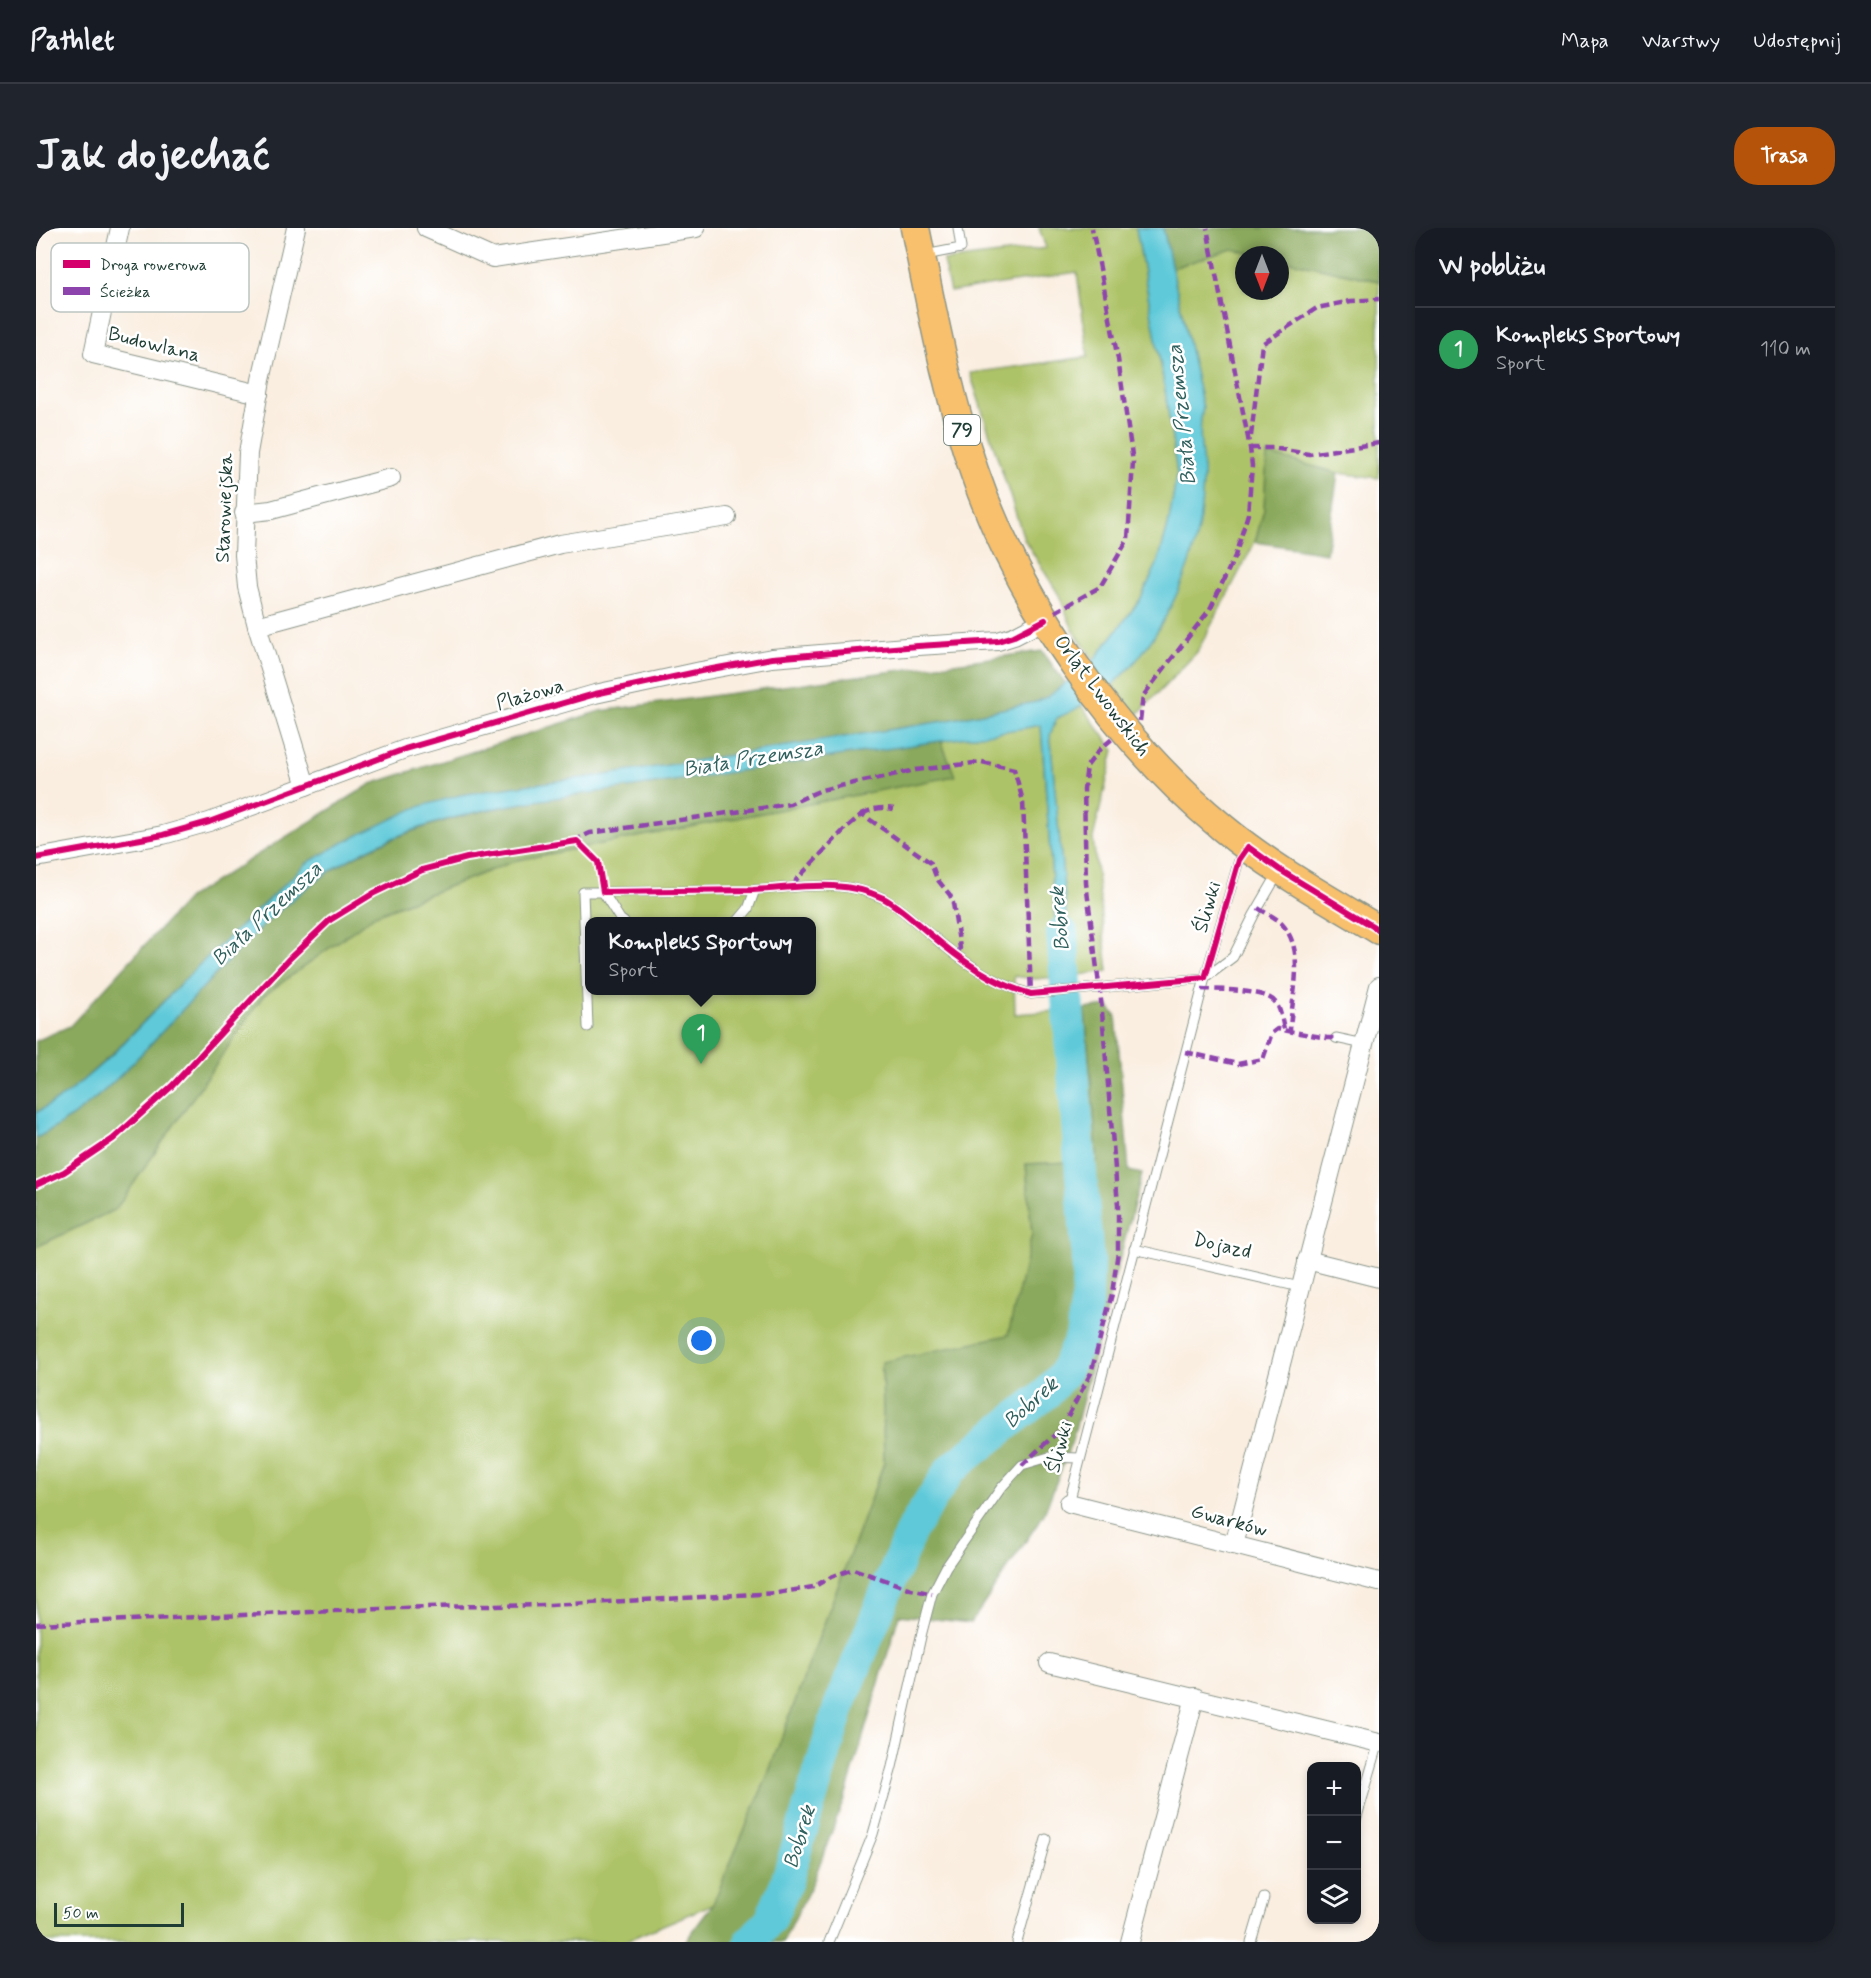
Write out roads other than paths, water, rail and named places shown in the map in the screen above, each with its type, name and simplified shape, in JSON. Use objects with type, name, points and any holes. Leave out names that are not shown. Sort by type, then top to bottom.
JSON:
[{"type":"main road","name":"Orląt Lwowskich","points":[[915,228],[945,368],[975,473],[994,522],[1045,620],[1127,734],[1199,807],[1280,870],[1379,930]]},
{"type":"street","name":"Budowlana","points":[[117,243],[120,228]]},
{"type":"street","name":"Starowiejska","points":[[297,228],[259,394],[248,453],[244,555],[247,587],[257,626],[306,786]]},
{"type":"street","points":[[426,228],[493,258],[696,228]]},
{"type":"street","name":"Budowlana","points":[[102,312],[93,354],[259,394]]},
{"type":"street","points":[[244,513],[271,510],[391,478]]},
{"type":"street","points":[[257,626],[560,544],[727,517]]},
{"type":"street","name":"Plażowa","points":[[36,858],[163,835],[209,822],[405,749],[595,694],[772,658],[998,641],[1014,636],[1045,620]]},
{"type":"street","points":[[1234,1545],[1379,986]]},
{"type":"street","points":[[1307,1260],[1379,1278]]},
{"type":"street","name":"Gwarków","points":[[1069,1503],[1379,1582]]},
{"type":"street","points":[[1049,1663],[1379,1742]]},
{"type":"street","points":[[1130,1942],[1195,1698]]},
{"type":"lane","points":[[921,256],[962,248],[958,228]]},
{"type":"lane","name":"Śliwki","points":[[1069,1503],[1205,978],[1239,860],[1248,847]]},
{"type":"lane","points":[[585,946],[583,892],[755,890],[823,885],[850,887],[886,899],[941,944],[990,978],[1010,988],[1031,994],[1205,978],[1233,957],[1280,870]]},
{"type":"lane","points":[[741,917],[748,909],[755,890]]},
{"type":"lane","points":[[603,892],[619,917]]},
{"type":"lane","points":[[587,995],[588,1027]]},
{"type":"lane","points":[[1335,1038],[1364,1044]]},
{"type":"lane","name":"Dojazd","points":[[1134,1249],[1300,1287]]},
{"type":"lane","points":[[829,1942],[873,1834],[892,1767],[932,1594],[946,1568],[1001,1488],[1022,1465],[1049,1457],[1080,1458]]},
{"type":"lane","points":[[1357,1816],[1379,1742]]},
{"type":"lane","points":[[1017,1942],[1046,1839]]},
{"type":"lane","points":[[1251,1942],[1264,1898]]},
{"type":"water","name":"Biała Przemsza","points":[[1136,228],[1163,228],[1203,408],[1200,430],[1203,472],[1201,508],[1198,531],[1183,580],[1159,628],[1145,650],[1112,685],[1079,707],[1057,718],[1050,735],[1072,976],[1059,977],[1041,725],[536,801],[494,808],[413,830],[375,846],[338,866],[313,883],[265,923],[130,1066],[101,1093],[70,1118],[36,1138],[36,1113],[67,1094],[110,1057],[198,966],[307,863],[344,842],[415,808],[460,795],[606,775],[944,721],[1036,702],[1049,696],[1094,660],[1140,600],[1158,562],[1168,526],[1177,474],[1165,389]]},
{"type":"waterway","name":"Bobrek","points":[[750,1942],[770,1920],[786,1883],[839,1707],[911,1531],[950,1470],[1047,1393],[1064,1373],[1081,1338],[1087,1300],[1088,1262],[1062,933]]},
{"type":"place","name":"Kompleks Sportowy","points":[[701,1064]]}]
